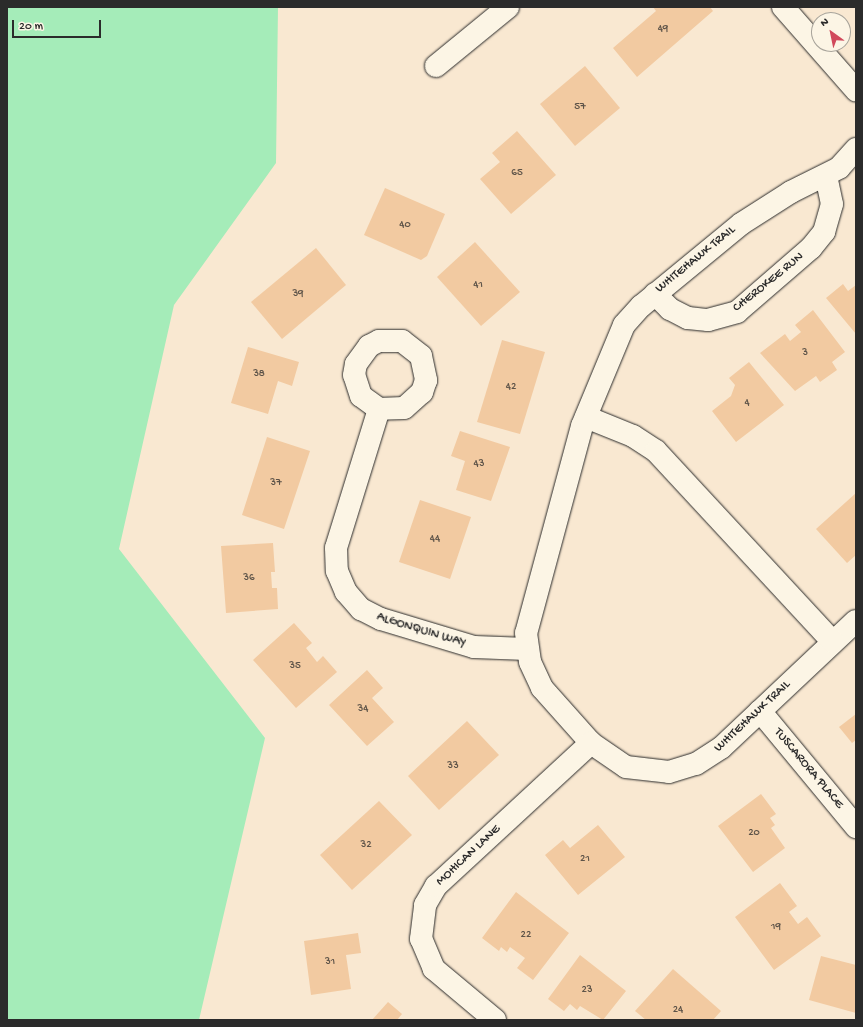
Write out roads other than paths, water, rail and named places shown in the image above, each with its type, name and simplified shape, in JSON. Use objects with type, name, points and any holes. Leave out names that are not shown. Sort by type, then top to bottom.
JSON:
[{"type":"street","points":[[436,66],[508,7]]},
{"type":"street","points":[[783,7],[856,90]]},
{"type":"street","name":"WHITEHAWK TRAIL","points":[[856,149],[847,161],[826,176],[763,208],[655,294],[624,325],[586,417],[528,619],[527,649],[542,688],[591,743],[626,767],[654,772],[683,769],[709,758],[856,621]]},
{"type":"street","name":"CHEROKEE RUN","points":[[655,294],[670,309],[688,318],[708,320],[737,312],[811,248],[824,232],[832,204],[826,176]]},
{"type":"street","name":"ALGONQUIN WAY","points":[[379,409],[336,548],[337,571],[346,592],[361,609],[381,619],[474,647],[527,649]]},
{"type":"street","points":[[586,417],[633,436],[656,451],[833,642]]},
{"type":"street","name":"TUSCARORA PLACE","points":[[760,710],[856,827]]},
{"type":"street","name":"MOHICAN LANE","points":[[495,1020],[434,969],[421,939],[425,905],[436,886],[591,743]]}]
